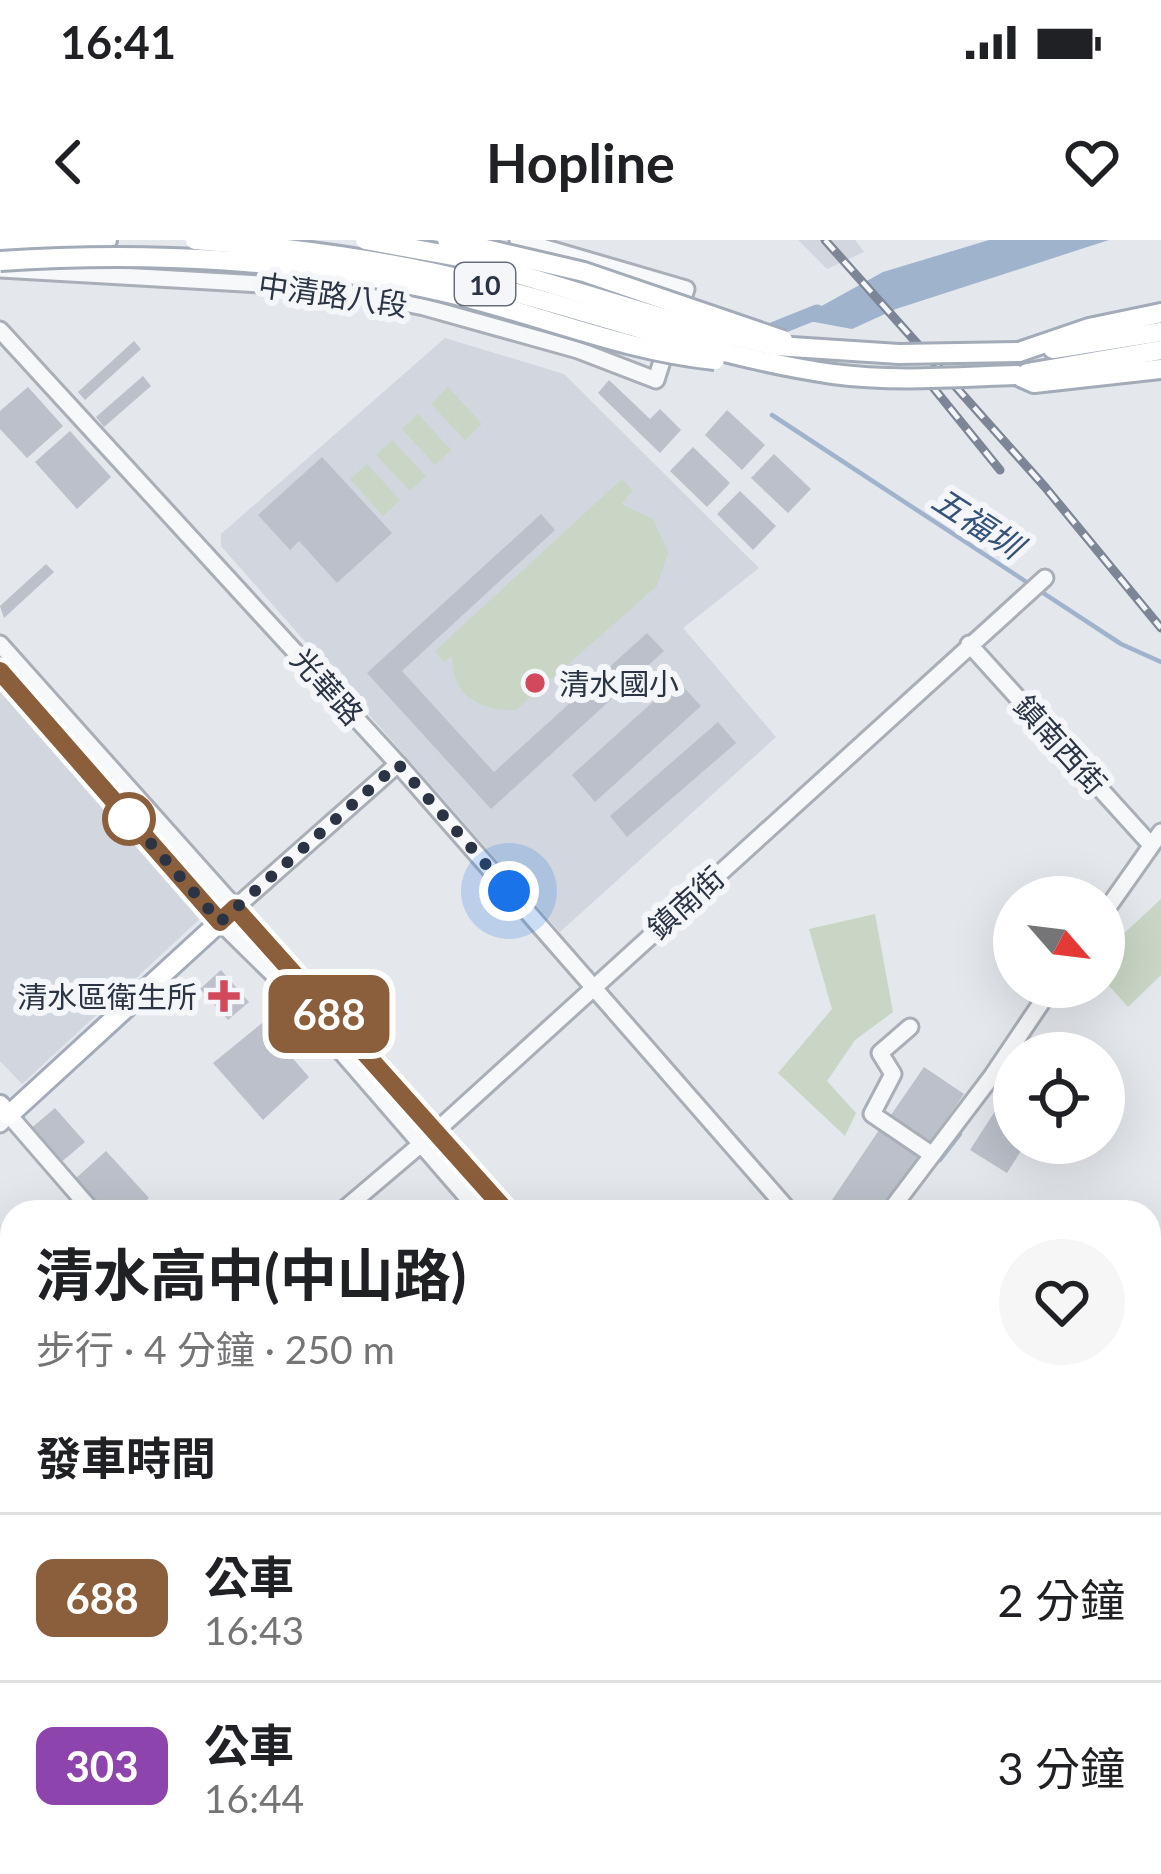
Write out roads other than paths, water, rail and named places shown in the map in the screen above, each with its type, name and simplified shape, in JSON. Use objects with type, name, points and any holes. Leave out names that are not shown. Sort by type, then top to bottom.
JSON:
[{"type":"main road","points":[[0,243],[107,240]]},
{"type":"main road","name":"10","points":[[195,240],[358,257],[484,284],[767,363],[837,374],[899,378],[1016,375],[1161,350]]},
{"type":"main road","name":"10","points":[[365,240],[464,258],[694,327],[776,346],[899,354],[1019,352],[1161,332]]},
{"type":"main road","points":[[446,240],[584,272],[760,329],[798,346]]},
{"type":"main road","points":[[0,265],[79,256],[268,265],[356,275],[522,311],[661,354],[767,363]]},
{"type":"main road","points":[[1019,352],[1089,328],[1161,313]]},
{"type":"main road","points":[[1016,375],[1034,383],[1161,369]]},
{"type":"main road","points":[[3,1114],[227,915]]},
{"type":"street","name":"中清路八段","points":[[0,265],[328,288],[424,307],[578,350],[656,380],[686,289],[518,240]]},
{"type":"street","name":"光華路","points":[[3,339],[398,764],[780,1200]]},
{"type":"street","name":"鎮南街","points":[[355,1200],[1038,584]]},
{"type":"street","points":[[0,644],[278,980],[469,1200]]},
{"type":"street","name":"鎮南西街","points":[[969,644],[1156,839]]},
{"type":"street","points":[[0,671],[496,1200]]},
{"type":"street","points":[[227,915],[398,764]]},
{"type":"street","points":[[1125,883],[1156,839]]},
{"type":"street","points":[[898,1200],[1038,1008]]},
{"type":"street","points":[[910,1027],[880,1053],[893,1074],[872,1114],[931,1154]]},
{"type":"street","points":[[3,1114],[82,1200]]},
{"type":"water","points":[[989,240],[1109,240],[896,309],[852,329],[798,319],[883,272]]},
{"type":"waterway","points":[[563,270],[585,284],[647,302]]},
{"type":"waterway","points":[[762,334],[817,312]]},
{"type":"waterway","name":"五福圳","points":[[772,415],[1121,644],[1161,662]]},
{"type":"waterway","points":[[940,1160],[960,1134]]},
{"type":"railway","points":[[825,240],[1045,487],[1161,628]]},
{"type":"railway","points":[[932,386],[1000,470]]},
{"type":"place","name":"清水國小","points":[[535,683]]},
{"type":"place","name":"清水區衛生所","points":[[224,996]]}]
